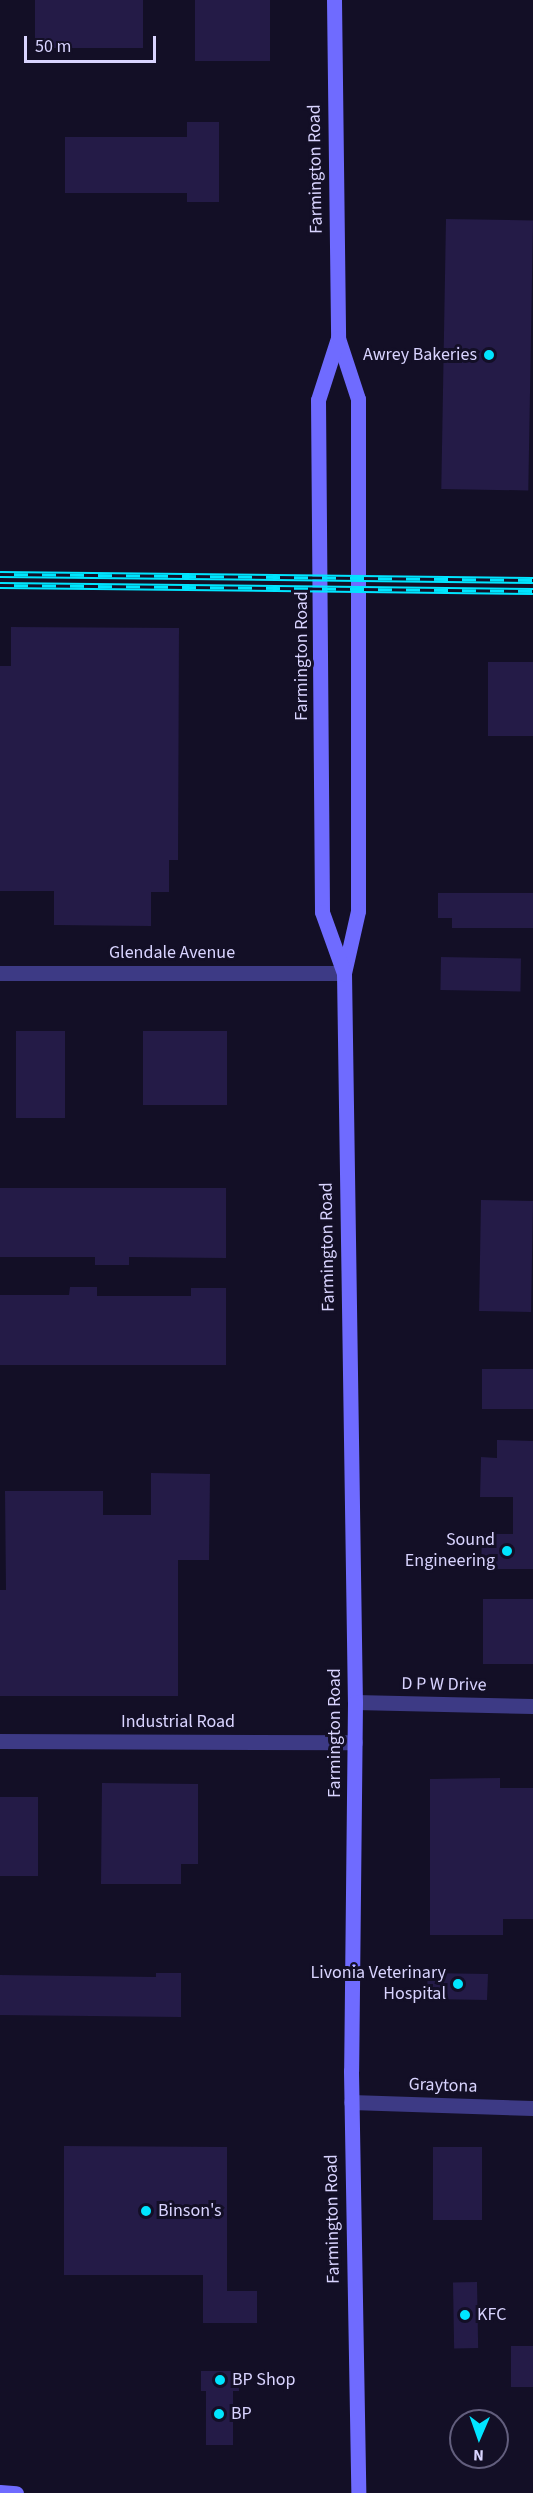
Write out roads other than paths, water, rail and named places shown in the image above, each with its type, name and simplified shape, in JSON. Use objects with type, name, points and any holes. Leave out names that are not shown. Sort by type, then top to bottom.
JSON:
[{"type":"main road","name":"Farmington Road","points":[[334,0],[338,338],[358,399],[358,911],[344,973],[355,1702],[351,2102],[358,2493]]},
{"type":"main road","name":"Farmington Road","points":[[338,338],[318,400],[322,912],[344,973]]},
{"type":"main road","points":[[0,2492],[16,2493]]},
{"type":"street","name":"Glendale Avenue","points":[[0,973],[344,973]]},
{"type":"street","name":"D P W Drive","points":[[355,1702],[533,1706]]},
{"type":"street","name":"Industrial Road","points":[[0,1741],[355,1742]]},
{"type":"street","name":"Graytona","points":[[351,2102],[533,2108]]},
{"type":"railway","points":[[0,574],[533,580]]},
{"type":"railway","points":[[0,585],[533,591]]},
{"type":"place","name":"Awrey Bakeries","points":[[489,355]]},
{"type":"place","name":"Sound Engineering","points":[[507,1551]]},
{"type":"place","name":"Livonia Veterinary Hospital","points":[[458,1984]]},
{"type":"place","name":"Binson's","points":[[146,2211]]},
{"type":"place","name":"KFC","points":[[465,2315]]},
{"type":"place","name":"BP Shop","points":[[220,2380]]},
{"type":"place","name":"BP","points":[[219,2414]]}]
